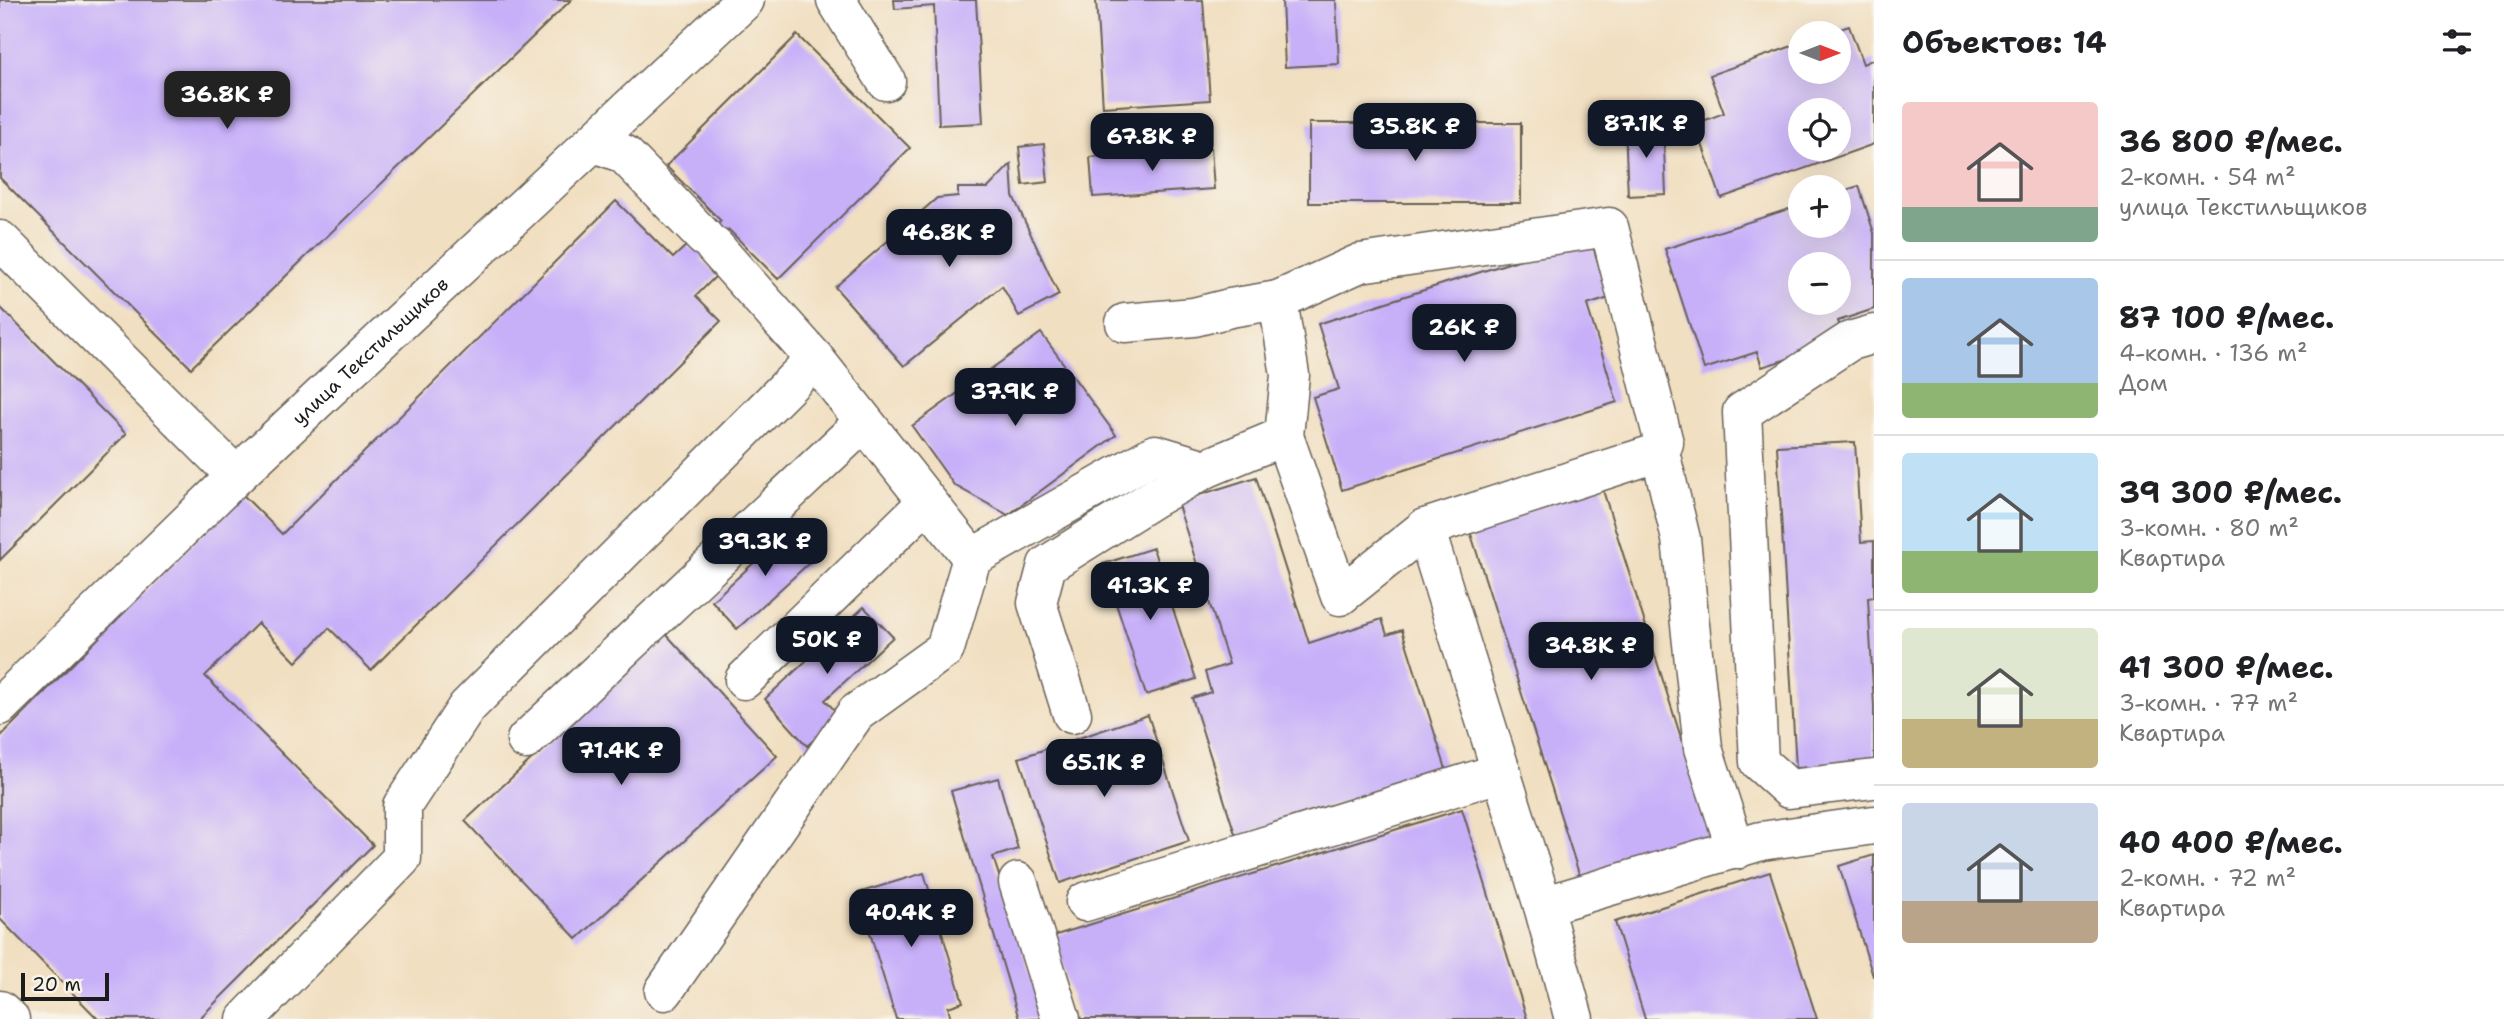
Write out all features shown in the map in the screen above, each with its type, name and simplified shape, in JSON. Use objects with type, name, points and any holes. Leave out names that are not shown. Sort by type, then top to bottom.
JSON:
[{"type":"street","name":"улица Текстильщиков","points":[[0,706],[236,476],[745,0]]},
{"type":"street","points":[[836,0],[886,81]]},
{"type":"street","points":[[595,143],[624,154],[709,242],[815,359],[972,558]]},
{"type":"street","points":[[1125,323],[1194,317],[1230,307],[1278,300],[1360,263],[1609,227],[1664,443],[1660,452],[1681,539],[1703,748],[1736,850]]},
{"type":"street","points":[[0,240],[236,476]]},
{"type":"street","points":[[1278,300],[1290,375],[1284,436],[1339,596],[1425,528],[1660,452]]},
{"type":"street","points":[[1874,334],[1850,341],[1742,412],[1759,762],[1789,789],[1874,779]]},
{"type":"street","points":[[246,1019],[402,858],[402,806],[467,707],[815,359]]},
{"type":"street","points":[[526,740],[864,422]]},
{"type":"street","points":[[1072,714],[1037,603],[1047,565],[1205,468],[1284,436]]},
{"type":"street","points":[[664,991],[856,713],[945,649],[972,558],[1154,454],[1205,468]]},
{"type":"street","points":[[744,680],[927,502]]},
{"type":"street","points":[[1425,528],[1502,772],[1574,1019]]},
{"type":"street","points":[[1085,902],[1502,772]]},
{"type":"street","points":[[1542,906],[1761,841],[1874,825]]},
{"type":"street","points":[[1018,882],[1061,1019]]},
{"type":"street","points":[[0,1010],[9,1019]]},
{"type":"building","points":[[0,0],[571,0],[191,368],[0,178]]},
{"type":"building","points":[[894,0],[976,0],[983,123],[939,125],[934,6],[895,9]]},
{"type":"building","points":[[1096,0],[1203,0],[1210,100],[1103,107]]},
{"type":"building","points":[[1282,0],[1336,0],[1339,64],[1285,67]]},
{"type":"building","points":[[1852,34],[1863,64],[1874,59],[1874,144],[1851,152],[1851,98],[1788,98],[1788,161],[1826,161],[1721,198],[1695,124],[1724,113],[1710,75],[1788,48],[1788,84],[1852,84]]},
{"type":"building","points":[[797,35],[910,148],[778,279],[729,230],[701,259],[717,275],[696,296],[721,321],[371,670],[329,628],[296,662],[258,623],[205,676],[373,845],[199,1019],[98,1019],[0,919],[0,737],[242,494],[282,534],[616,201],[673,258],[687,245],[692,250],[721,221],[666,166]]},
{"type":"building","points":[[1309,123],[1521,123],[1521,203],[1309,203]]},
{"type":"building","points":[[1663,125],[1666,194],[1628,196],[1625,127]]},
{"type":"building","points":[[1044,144],[1048,182],[1023,185],[1019,147]]},
{"type":"building","points":[[1211,148],[1214,189],[1093,197],[1090,157]]},
{"type":"building","points":[[1011,164],[1013,196],[1059,295],[1019,316],[1002,286],[904,366],[835,287],[937,198],[958,196],[958,188],[988,188]]},
{"type":"building","points":[[1859,186],[1874,233],[1874,309],[1838,321],[1844,341],[1762,367],[1757,352],[1704,369],[1665,249],[1788,209],[1788,238],[1851,238],[1851,188]]},
{"type":"building","points":[[1590,237],[1609,298],[1587,305],[1617,402],[1342,490],[1313,397],[1339,389],[1318,324]]},
{"type":"building","points":[[0,307],[126,434],[0,560]]},
{"type":"building","points":[[1041,333],[1116,435],[1008,515],[954,485],[912,426]]},
{"type":"building","points":[[1855,442],[1861,542],[1874,541],[1874,597],[1868,598],[1874,764],[1796,768],[1777,446]]},
{"type":"building","points":[[1256,477],[1309,643],[1382,619],[1387,635],[1402,630],[1446,769],[1236,837],[1192,698],[1211,692],[1205,672],[1229,664],[1177,502]]},
{"type":"building","points":[[1601,484],[1712,836],[1581,880],[1469,528]]},
{"type":"building","points":[[793,527],[819,554],[737,629],[712,601]]},
{"type":"building","points":[[1153,548],[1196,679],[1146,695],[1103,564]]},
{"type":"building","points":[[864,607],[893,637],[825,700],[840,716],[807,746],[765,699]]},
{"type":"building","points":[[666,634],[777,756],[577,939],[465,821]]},
{"type":"building","points":[[1148,715],[1189,841],[1060,883],[1019,758]]},
{"type":"building","points":[[998,778],[1018,849],[993,857],[1045,1019],[1019,1019],[951,791]]},
{"type":"building","points":[[1462,809],[1527,1019],[1078,1019],[1053,936]]},
{"type":"building","points":[[1874,855],[1874,976],[1873,976],[1839,866]]},
{"type":"building","points":[[1770,872],[1817,1019],[1645,1019],[1615,922]]},
{"type":"building","points":[[924,873],[963,1002],[948,1007],[951,1019],[896,1019],[858,893]]}]
